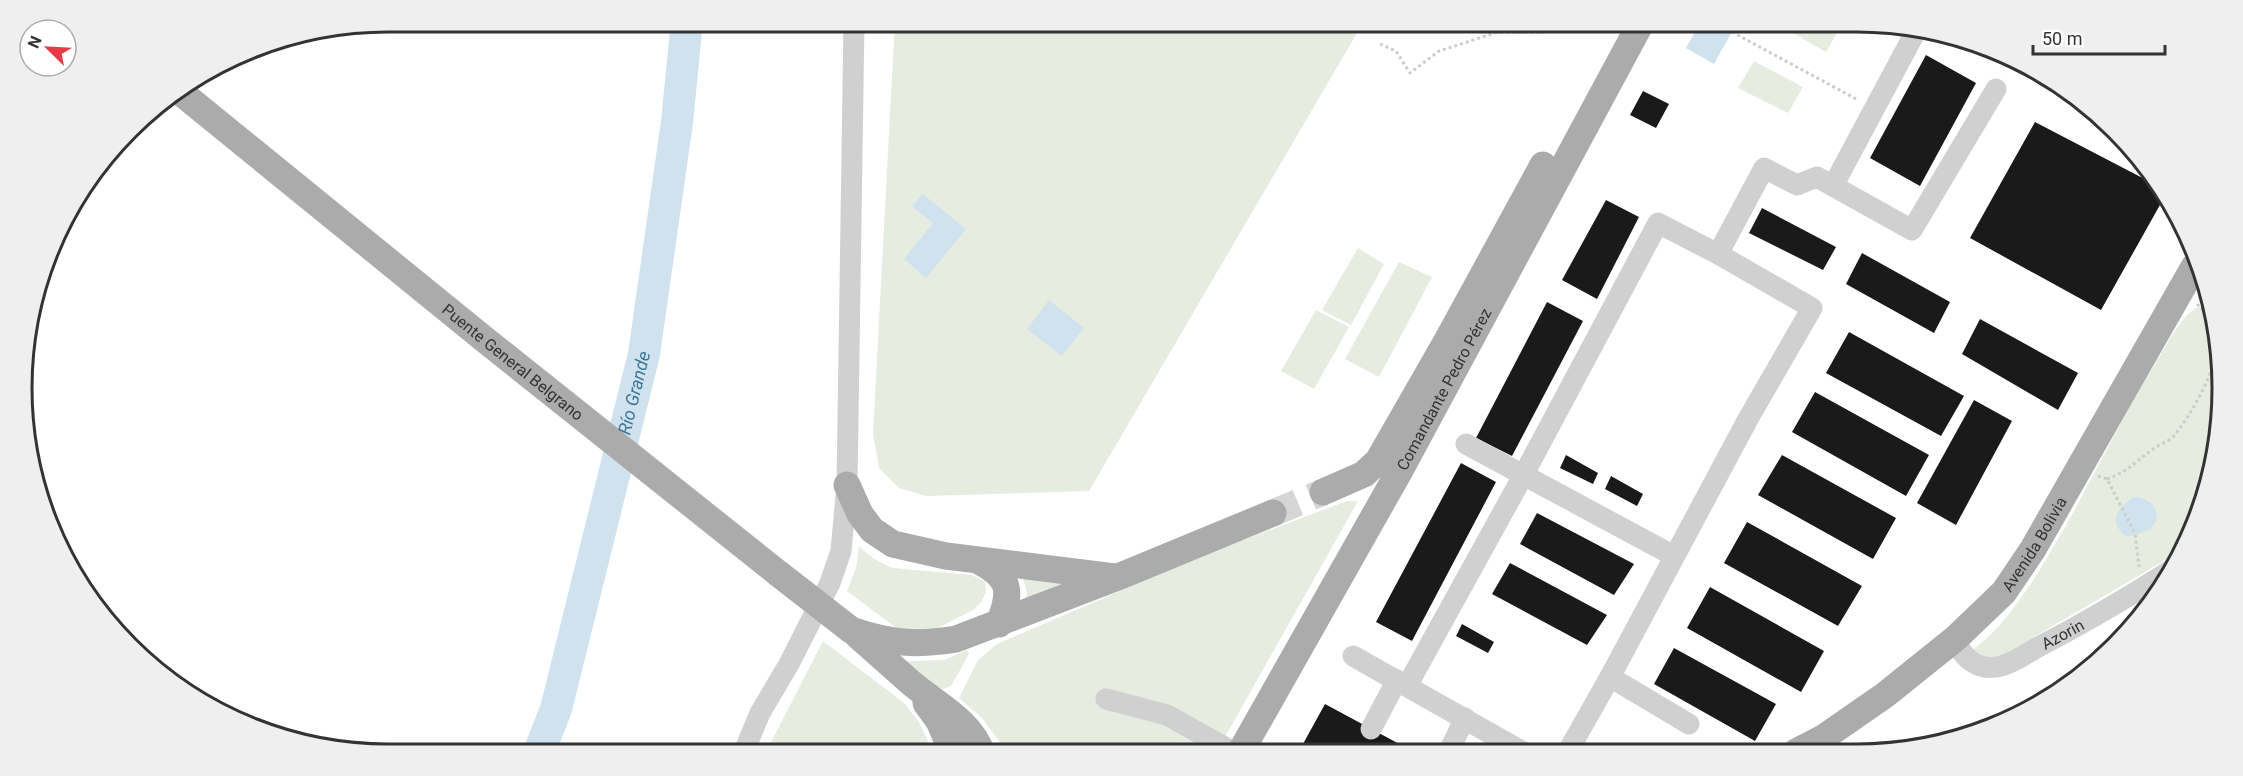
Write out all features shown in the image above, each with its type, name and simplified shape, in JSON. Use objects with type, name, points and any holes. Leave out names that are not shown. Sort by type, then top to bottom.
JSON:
[{"type":"main road","points":[[1323,492],[1364,474],[1378,460],[1598,70],[1628,32]]},
{"type":"main road","name":"Comandante Pedro Pérez","points":[[1245,744],[1405,462],[1636,32]]},
{"type":"main road","name":"Puente General Belgrano","points":[[185,96],[484,339],[851,630],[911,683]]},
{"type":"main road","name":"Avenida Bolivia","points":[[1811,744],[1885,695],[1956,638],[2004,592],[2079,469],[2188,299],[2193,273]]},
{"type":"main road","points":[[847,485],[860,514],[872,530],[887,541],[918,551],[979,561],[1118,577]]},
{"type":"main road","points":[[851,630],[889,641],[927,644],[956,639],[1118,577],[1272,513]]},
{"type":"main road","points":[[979,561],[997,570],[1006,587],[1006,607],[999,624]]},
{"type":"main road","points":[[911,683],[939,721],[949,744]]},
{"type":"main road","points":[[911,683],[966,727],[979,744]]},
{"type":"street","points":[[747,744],[760,712],[789,664],[830,583],[841,551],[847,485],[854,32]]},
{"type":"street","points":[[1833,186],[1913,36]]},
{"type":"street","points":[[1718,254],[1764,168],[1797,185],[1817,177],[1912,230],[1996,89]]},
{"type":"street","points":[[1371,729],[1402,683],[1524,474],[1658,223],[1718,254],[1812,308],[1748,419],[1572,744]]},
{"type":"street","points":[[1466,444],[1674,556]]},
{"type":"street","name":"Azorin","points":[[1956,638],[1959,650],[1968,660],[1978,666],[2001,666],[2066,633],[2154,581]]},
{"type":"street","points":[[1353,656],[1510,744]]},
{"type":"street","points":[[1610,677],[1689,723]]},
{"type":"street","points":[[1106,699],[1167,715],[1219,744]]},
{"type":"street","points":[[1452,744],[1465,718]]},
{"type":"path","points":[[1380,44],[1396,51],[1410,73],[1439,51],[1498,32],[1547,32]]},
{"type":"path","points":[[1732,32],[1873,108]]},
{"type":"path","points":[[2188,299],[2203,312]]},
{"type":"path","points":[[2079,469],[2107,479],[2129,470],[2155,447],[2171,439],[2186,418],[2211,373]]},
{"type":"path","points":[[2107,479],[2135,533],[2138,565],[2150,584]]},
{"type":"shaded area","points":[[894,32],[1358,32],[1089,491],[926,496],[899,488],[879,468],[873,434]]},
{"type":"shaded area","points":[[1791,32],[1838,32],[1826,52]]},
{"type":"shaded area","points":[[1754,61],[1803,87],[1788,113],[1738,88]]},
{"type":"shaded area","points":[[1358,248],[1384,264],[1351,325],[1322,310]]},
{"type":"shaded area","points":[[1399,262],[1432,277],[1379,377],[1345,359]]},
{"type":"shaded area","points":[[2201,306],[2205,318],[2211,365],[2212,388],[2208,435],[2205,458],[2193,503],[2168,559],[2003,655],[1975,662],[1970,652],[1998,627],[2023,596],[2064,529],[2129,408],[2173,334],[2187,315]]},
{"type":"shaded area","points":[[1316,310],[1349,327],[1314,389],[1281,371]]},
{"type":"shaded area","points":[[1347,501],[1358,501],[1221,744],[1001,744],[982,718],[959,698],[978,660],[997,644],[1211,552]]},
{"type":"shaded area","points":[[859,546],[874,559],[893,568],[972,575],[985,582],[986,592],[975,609],[930,632],[899,630],[847,591],[856,568]]},
{"type":"shaded area","points":[[1022,574],[1078,580],[1025,604],[1027,593]]},
{"type":"shaded area","points":[[823,641],[904,703],[919,722],[929,744],[770,744]]},
{"type":"shaded area","points":[[967,650],[969,654],[951,686],[943,689],[932,685],[906,661],[944,660]]},
{"type":"water","points":[[1695,32],[1732,32],[1714,64],[1686,48]]},
{"type":"water","points":[[923,194],[966,229],[926,278],[904,259],[933,223],[912,206]]},
{"type":"water","points":[[1049,300],[1084,328],[1062,356],[1027,329]]},
{"type":"water","points":[[2133,497],[2146,499],[2151,503],[2157,518],[2150,529],[2127,537],[2117,526],[2116,516],[2122,506]]},
{"type":"building","points":[[1926,55],[1976,83],[1920,186],[1870,158]]},
{"type":"building","points":[[1643,91],[1669,104],[1656,128],[1630,115]]},
{"type":"building","points":[[2035,122],[2143,178],[2160,204],[2101,310],[1970,238]]},
{"type":"building","points":[[1606,200],[1639,217],[1597,299],[1562,280]]},
{"type":"building","points":[[1762,208],[1836,247],[1823,270],[1749,233]]},
{"type":"building","points":[[1862,253],[1950,302],[1934,333],[1846,284]]},
{"type":"building","points":[[1547,302],[1583,321],[1512,456],[1476,438]]},
{"type":"building","points":[[1980,319],[2078,373],[2058,410],[1962,354]]},
{"type":"building","points":[[1849,332],[1964,396],[1941,436],[1826,373]]},
{"type":"building","points":[[1815,392],[1929,455],[1906,496],[1792,432]]},
{"type":"building","points":[[1974,400],[2012,421],[1956,525],[1917,503]]},
{"type":"building","points":[[1566,455],[1598,473],[1593,484],[1560,468]]},
{"type":"building","points":[[1782,455],[1896,518],[1873,559],[1758,495]]},
{"type":"building","points":[[1461,463],[1496,482],[1412,641],[1376,622]]},
{"type":"building","points":[[1611,476],[1643,494],[1637,506],[1605,489]]},
{"type":"building","points":[[1537,513],[1634,564],[1614,595],[1520,544]]},
{"type":"building","points":[[1747,522],[1862,586],[1838,626],[1724,563]]},
{"type":"building","points":[[1510,563],[1607,615],[1587,645],[1492,594]]},
{"type":"building","points":[[1710,587],[1824,651],[1801,692],[1687,628]]},
{"type":"building","points":[[1462,624],[1494,642],[1488,653],[1456,636]]},
{"type":"building","points":[[1674,648],[1776,704],[1755,741],[1654,684]]},
{"type":"building","points":[[1325,704],[1399,744],[1303,744]]},
{"type":"waterway","name":"Río Grande","points":[[542,744],[556,709],[644,354],[677,122],[686,32]]},
{"type":"tunnel","points":[[1273,513],[1323,492]]}]
